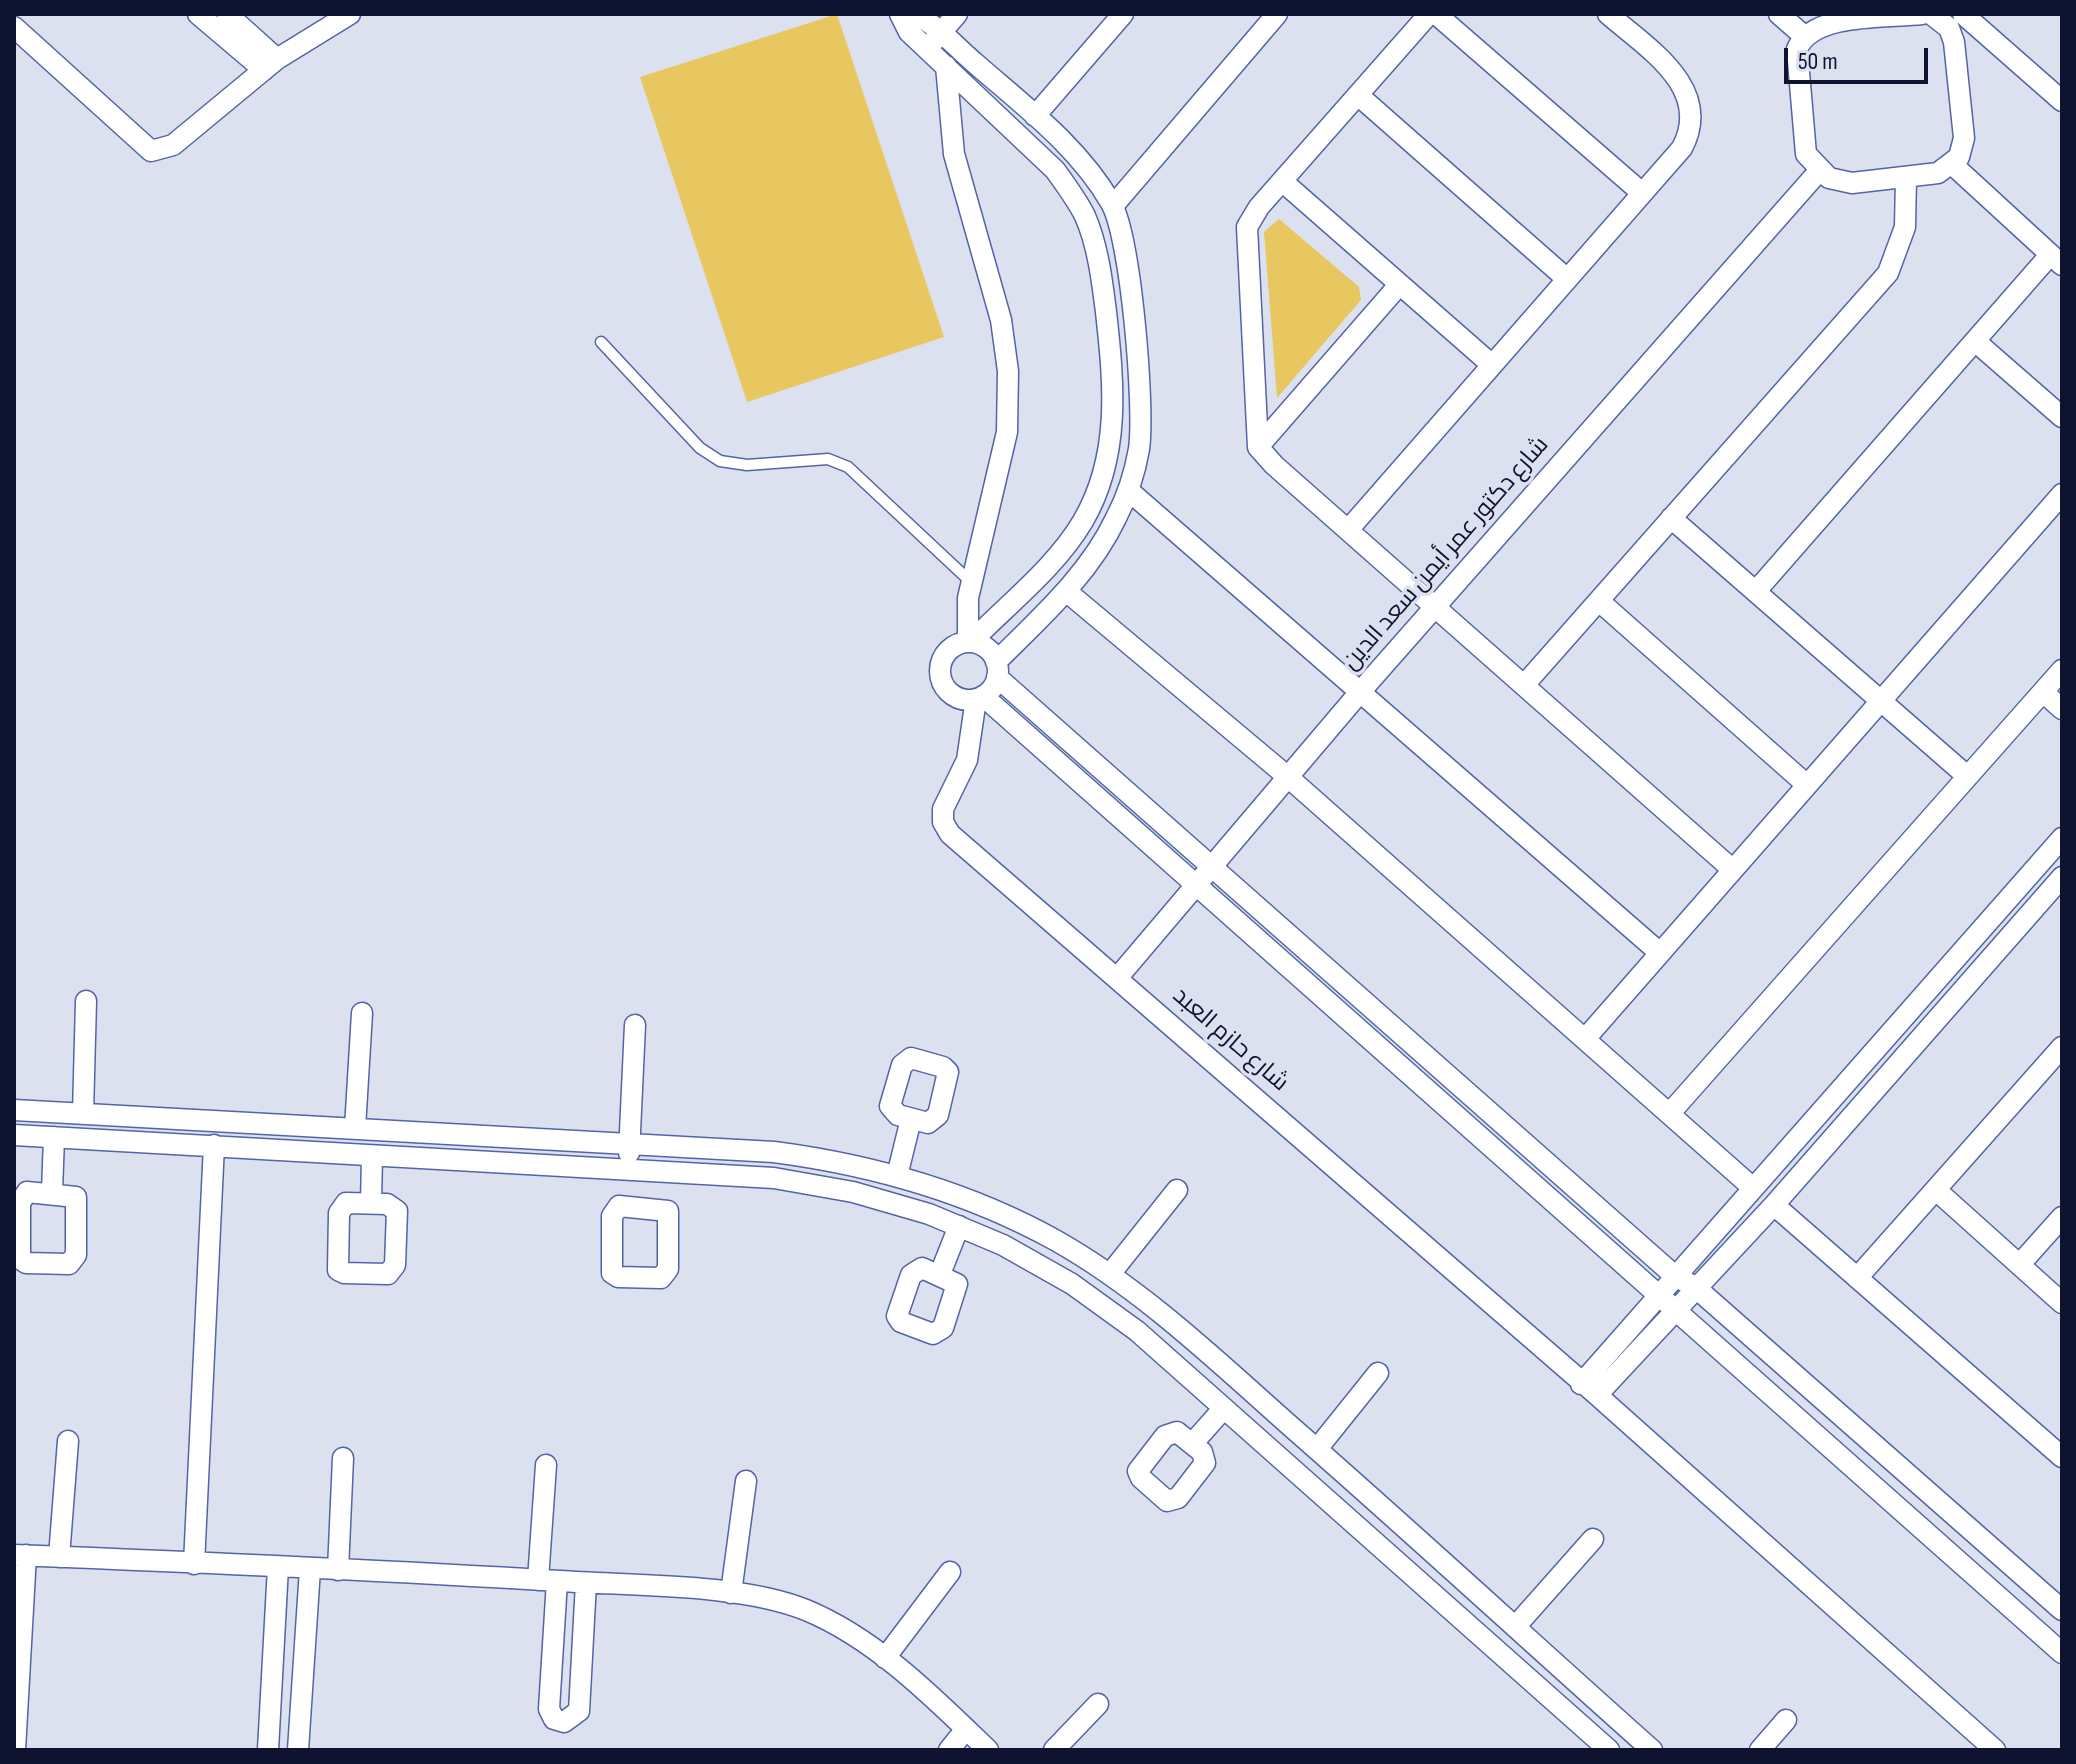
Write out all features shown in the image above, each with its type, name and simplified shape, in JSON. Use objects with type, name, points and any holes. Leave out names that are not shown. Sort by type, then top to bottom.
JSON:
[{"type":"street","points":[[198,14],[270,65]]},
{"type":"street","points":[[227,14],[270,65]]},
{"type":"street","points":[[14,27],[151,151],[173,145],[270,65],[350,14]]},
{"type":"street","points":[[926,49],[957,14]]},
{"type":"street","points":[[1035,116],[1123,14]]},
{"type":"street","points":[[1113,206],[1277,14]]},
{"type":"street","points":[[1429,14],[1252,216],[1245,238],[1258,447],[1265,457],[1733,870]]},
{"type":"street","points":[[1436,14],[1642,193]]},
{"type":"street","points":[[1348,530],[1642,193],[1688,136],[1690,104],[1677,75],[1608,14]]},
{"type":"street","points":[[1779,14],[1804,36]]},
{"type":"street","points":[[1922,14],[1821,24],[1804,36],[1797,49],[1806,154],[1829,178],[1852,183],[1906,178],[1938,173],[1953,165],[1964,138],[1954,42],[1947,16]]},
{"type":"street","points":[[1947,16],[2062,101]]},
{"type":"street","points":[[914,18],[940,33],[1035,116],[1091,173],[1113,206],[1128,270],[1141,409],[1139,449],[1128,490],[1103,544],[997,670],[979,697]]},
{"type":"street","points":[[914,18],[926,49],[1055,170],[1085,216],[1094,241],[1103,289],[1114,399],[1106,461],[1085,519],[1067,545],[969,642],[949,649],[940,667],[940,676],[951,693],[979,697],[1197,884],[2062,1653]]},
{"type":"street","points":[[946,66],[954,154],[994,293],[1008,371],[1007,432],[967,606],[969,642]]},
{"type":"street","points":[[1358,95],[1567,279]]},
{"type":"street","points":[[1756,591],[1975,341],[2056,260],[1953,165]]},
{"type":"street","name":"شارع دكتور عمر أيمن سعد الدين","points":[[1118,977],[1360,692],[1819,171]]},
{"type":"street","points":[[1525,684],[1888,273],[1905,227],[1906,178]]},
{"type":"street","points":[[1282,181],[1492,365]]},
{"type":"street","points":[[1258,447],[1399,285]]},
{"type":"street","points":[[1975,341],[2062,417]]},
{"type":"street","points":[[1128,490],[1660,953]]},
{"type":"street","points":[[1585,1039],[2062,494]]},
{"type":"street","points":[[1671,518],[1967,776]]},
{"type":"street","points":[[1066,591],[1288,777],[1753,1188]]},
{"type":"street","points":[[1599,601],[1807,785]]},
{"type":"street","points":[[969,642],[982,645],[997,670],[1212,867],[1675,1276],[1695,1287],[2062,1610]]},
{"type":"street","points":[[1670,1113],[2062,670]]},
{"type":"street","points":[[2043,692],[2062,709]]},
{"type":"street","name":"شارع حازم العبد","points":[[979,697],[972,740],[959,779],[943,809],[943,822],[950,834],[1118,977],[1995,1750]]},
{"type":"street","points":[[1589,1390],[1659,1294],[2062,838]]},
{"type":"street","points":[[1589,1390],[1675,1309],[1774,1205],[2062,877]]},
{"type":"street","points":[[83,1113],[86,1001]]},
{"type":"street","points":[[355,1128],[362,1013]]},
{"type":"street","points":[[635,1025],[629,1143],[642,1206]]},
{"type":"street","points":[[1857,1278],[2062,1047]]},
{"type":"street","points":[[14,1110],[774,1152],[897,1176],[1009,1217],[1110,1274],[1317,1449],[1652,1750]]},
{"type":"street","points":[[897,1176],[911,1119]]},
{"type":"street","points":[[14,1135],[636,1170],[814,1184],[891,1202],[959,1226],[1072,1284],[1137,1331],[1598,1746]]},
{"type":"street","points":[[52,1192],[54,1137]]},
{"type":"street","points":[[194,1564],[214,1145]]},
{"type":"street","points":[[371,1203],[372,1156]]},
{"type":"street","points":[[1110,1274],[1177,1190]]},
{"type":"street","points":[[1936,1190],[2062,1303]]},
{"type":"street","points":[[1774,1205],[2062,1457]]},
{"type":"street","points":[[2020,1264],[2062,1217]]},
{"type":"street","points":[[940,1274],[959,1226]]},
{"type":"street","points":[[1317,1449],[1378,1373]]},
{"type":"street","points":[[1192,1444],[1224,1408]]},
{"type":"street","points":[[59,1557],[68,1441]]},
{"type":"street","points":[[338,1570],[343,1458]]},
{"type":"street","points":[[546,1465],[549,1709],[554,1719],[564,1722],[579,1711],[586,1583]]},
{"type":"street","points":[[731,1593],[746,1481]]},
{"type":"street","points":[[1379,1546],[1398,1523]]},
{"type":"street","points":[[1515,1627],[1593,1539]]},
{"type":"street","points":[[15,1750],[20,1555],[548,1580],[731,1593],[803,1609],[848,1631],[885,1658],[988,1750]]},
{"type":"street","points":[[268,1750],[278,1567]]},
{"type":"street","points":[[298,1750],[310,1569]]},
{"type":"street","points":[[885,1658],[950,1572]]},
{"type":"street","points":[[1054,1750],[1098,1704]]},
{"type":"street","points":[[270,1716],[300,1717]]},
{"type":"street","points":[[1760,1750],[1786,1720]]},
{"type":"street","points":[[949,1750],[966,1729]]},
{"type":"lane","points":[[601,342],[710,455],[720,461],[747,465],[828,459],[848,467],[972,583]]},
{"type":"shaded area","points":[[837,14],[944,337],[747,402],[640,77]]},
{"type":"shaded area","points":[[1279,219],[1359,287],[1361,300],[1277,398],[1264,232]]}]
